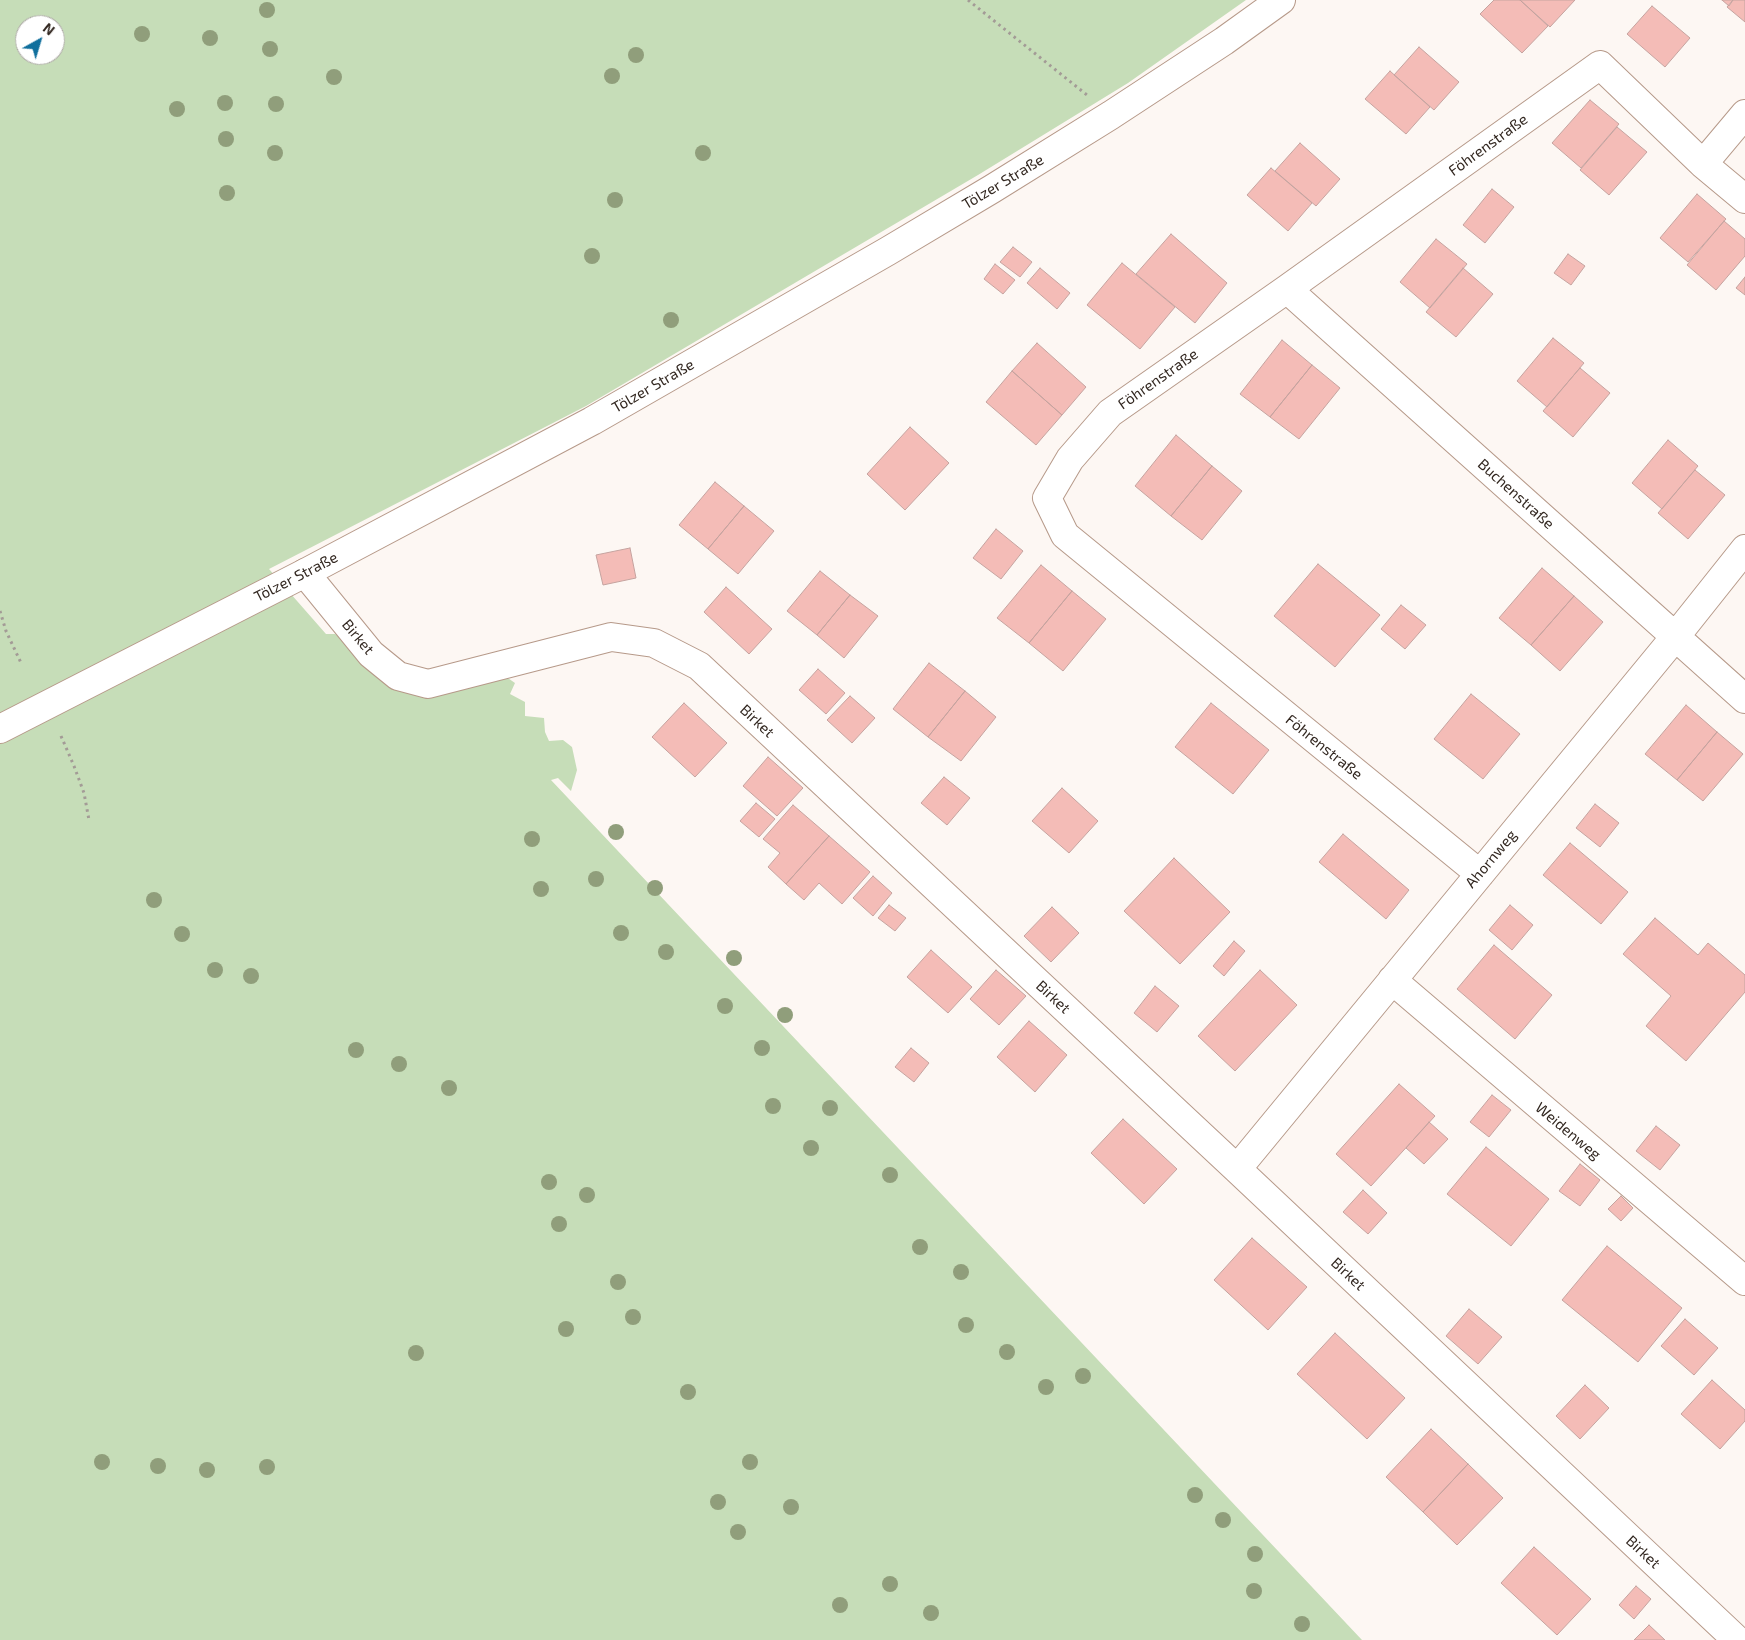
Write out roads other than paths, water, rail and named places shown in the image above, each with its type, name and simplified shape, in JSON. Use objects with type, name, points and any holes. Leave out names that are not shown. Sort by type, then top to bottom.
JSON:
[{"type":"street","name":"Tölzer Straße","points":[[0,729],[592,421],[992,189],[1224,42],[1281,0]]},
{"type":"street","name":"Föhrenstraße","points":[[1480,874],[1065,535],[1048,498],[1070,459],[1110,413],[1600,65],[1703,164],[1745,199]]},
{"type":"street","points":[[1703,164],[1745,114]]},
{"type":"street","name":"Buchenstraße","points":[[1287,289],[1745,699]]},
{"type":"street","name":"Ahornweg","points":[[1237,1168],[1745,550]]},
{"type":"street","name":"Birket","points":[[305,572],[371,654],[398,676],[428,684],[611,637],[654,642],[698,666],[1237,1168],[1736,1640]]},
{"type":"street","name":"Weidenweg","points":[[1392,980],[1745,1281]]}]
